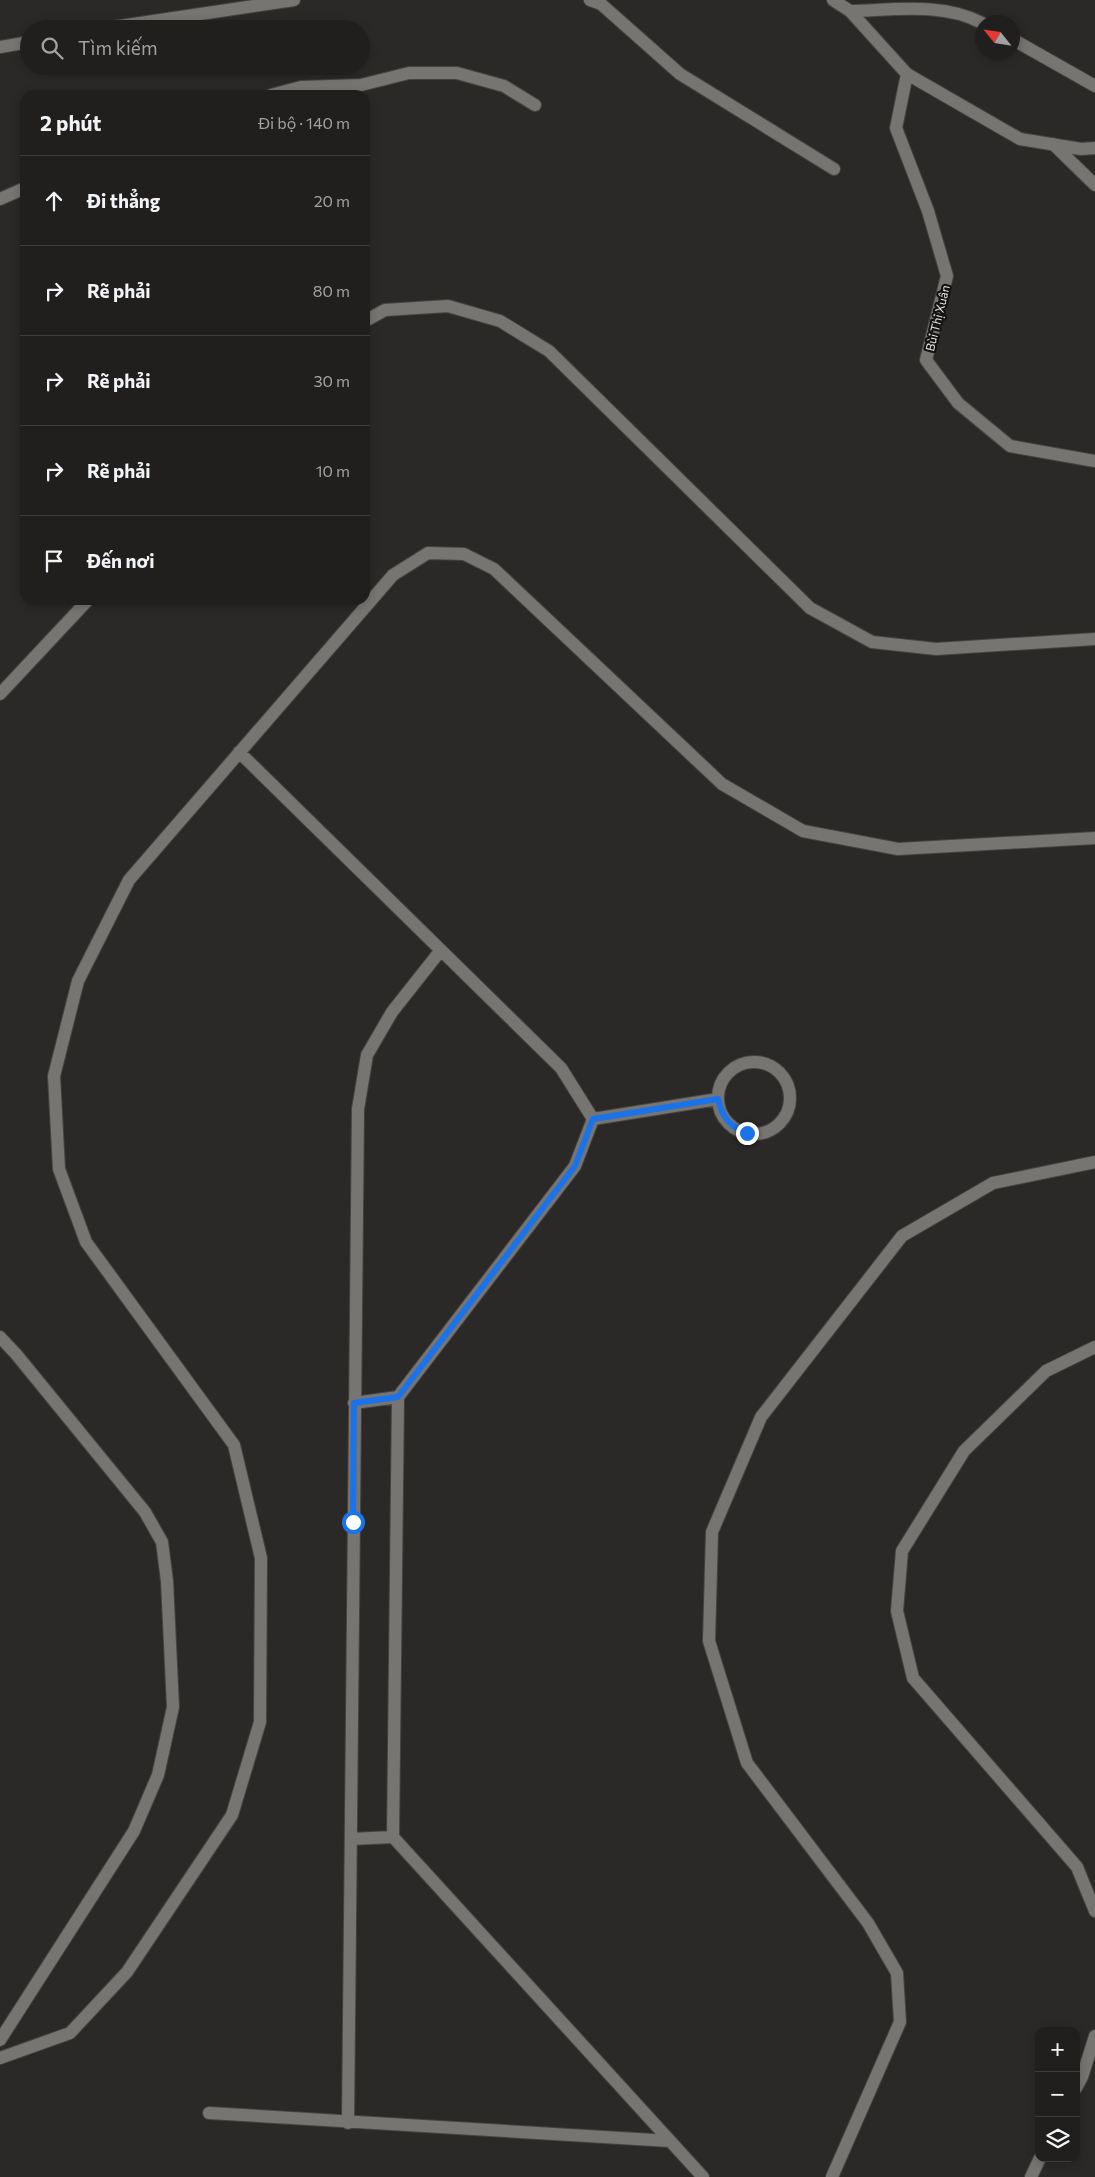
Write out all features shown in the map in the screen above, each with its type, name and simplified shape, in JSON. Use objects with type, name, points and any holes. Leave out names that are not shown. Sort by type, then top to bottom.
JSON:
[{"type":"street","points":[[160,20],[294,0]]},
{"type":"street","points":[[590,0],[601,4],[680,74],[834,169]]},
{"type":"street","points":[[833,0],[850,11],[907,74],[1020,139],[1082,149],[1095,148]]},
{"type":"street","points":[[850,11],[922,8],[970,17],[975,20]]},
{"type":"street","points":[[0,47],[20,44]]},
{"type":"street","points":[[1020,44],[1095,86]]},
{"type":"street","points":[[290,90],[301,87],[362,85],[409,73],[458,73],[504,86],[535,106]]},
{"type":"street","name":"Bùi Thị Xuân","points":[[907,74],[896,128],[928,211],[948,276],[926,360],[958,403],[1010,446],[1095,461]]},
{"type":"street","points":[[1053,144],[1095,185]]},
{"type":"street","points":[[0,199],[20,190]]},
{"type":"street","points":[[370,318],[385,310],[448,306],[500,322],[549,351],[810,608],[872,642],[936,649],[1095,639]]},
{"type":"street","points":[[370,602],[394,575],[428,553],[464,554],[494,569],[722,784],[803,831],[898,849],[1095,838]]},
{"type":"street","points":[[0,694],[83,605]]},
{"type":"street","points":[[0,2058],[70,2033],[128,1972],[232,1815],[260,1722],[261,1558],[234,1445],[86,1242],[59,1168],[54,1076],[78,981],[129,880],[368,605]]},
{"type":"street","points":[[239,752],[561,1068],[593,1119]]},
{"type":"street","points":[[348,2123],[358,1108],[367,1055],[392,1012],[441,950]]},
{"type":"street","points":[[755,1062],[767,1064],[777,1070],[785,1079],[789,1090],[790,1102],[787,1113],[771,1130],[747,1133],[736,1129],[727,1121],[721,1111],[718,1099],[725,1077],[733,1069],[744,1063],[755,1062]]},
{"type":"street","points":[[593,1119],[718,1099]]},
{"type":"street","points":[[593,1119],[575,1166],[398,1397],[393,1838],[703,2177]]},
{"type":"street","points":[[832,2177],[900,2022],[897,1973],[868,1923],[747,1763],[709,1641],[712,1532],[761,1417],[902,1236],[993,1183],[1095,1162]]},
{"type":"street","points":[[0,1338],[16,1354],[144,1512],[162,1542],[167,1581],[173,1707],[158,1775],[134,1830],[0,2040]]},
{"type":"street","points":[[1095,1347],[1046,1372],[964,1451],[902,1551],[897,1611],[913,1678],[1077,1867],[1095,1912]]},
{"type":"street","points":[[354,1403],[398,1397]]},
{"type":"street","points":[[351,1839],[393,1838]]},
{"type":"street","points":[[1080,2081],[1095,2036]]},
{"type":"street","points":[[209,2113],[348,2123],[670,2141]]},
{"type":"street","points":[[1031,2177],[1038,2162]]},
{"type":"route","points":[[353,1522],[354,1403],[398,1397],[575,1166],[593,1119],[718,1099],[721,1111],[727,1121],[736,1129],[747,1133]]}]
